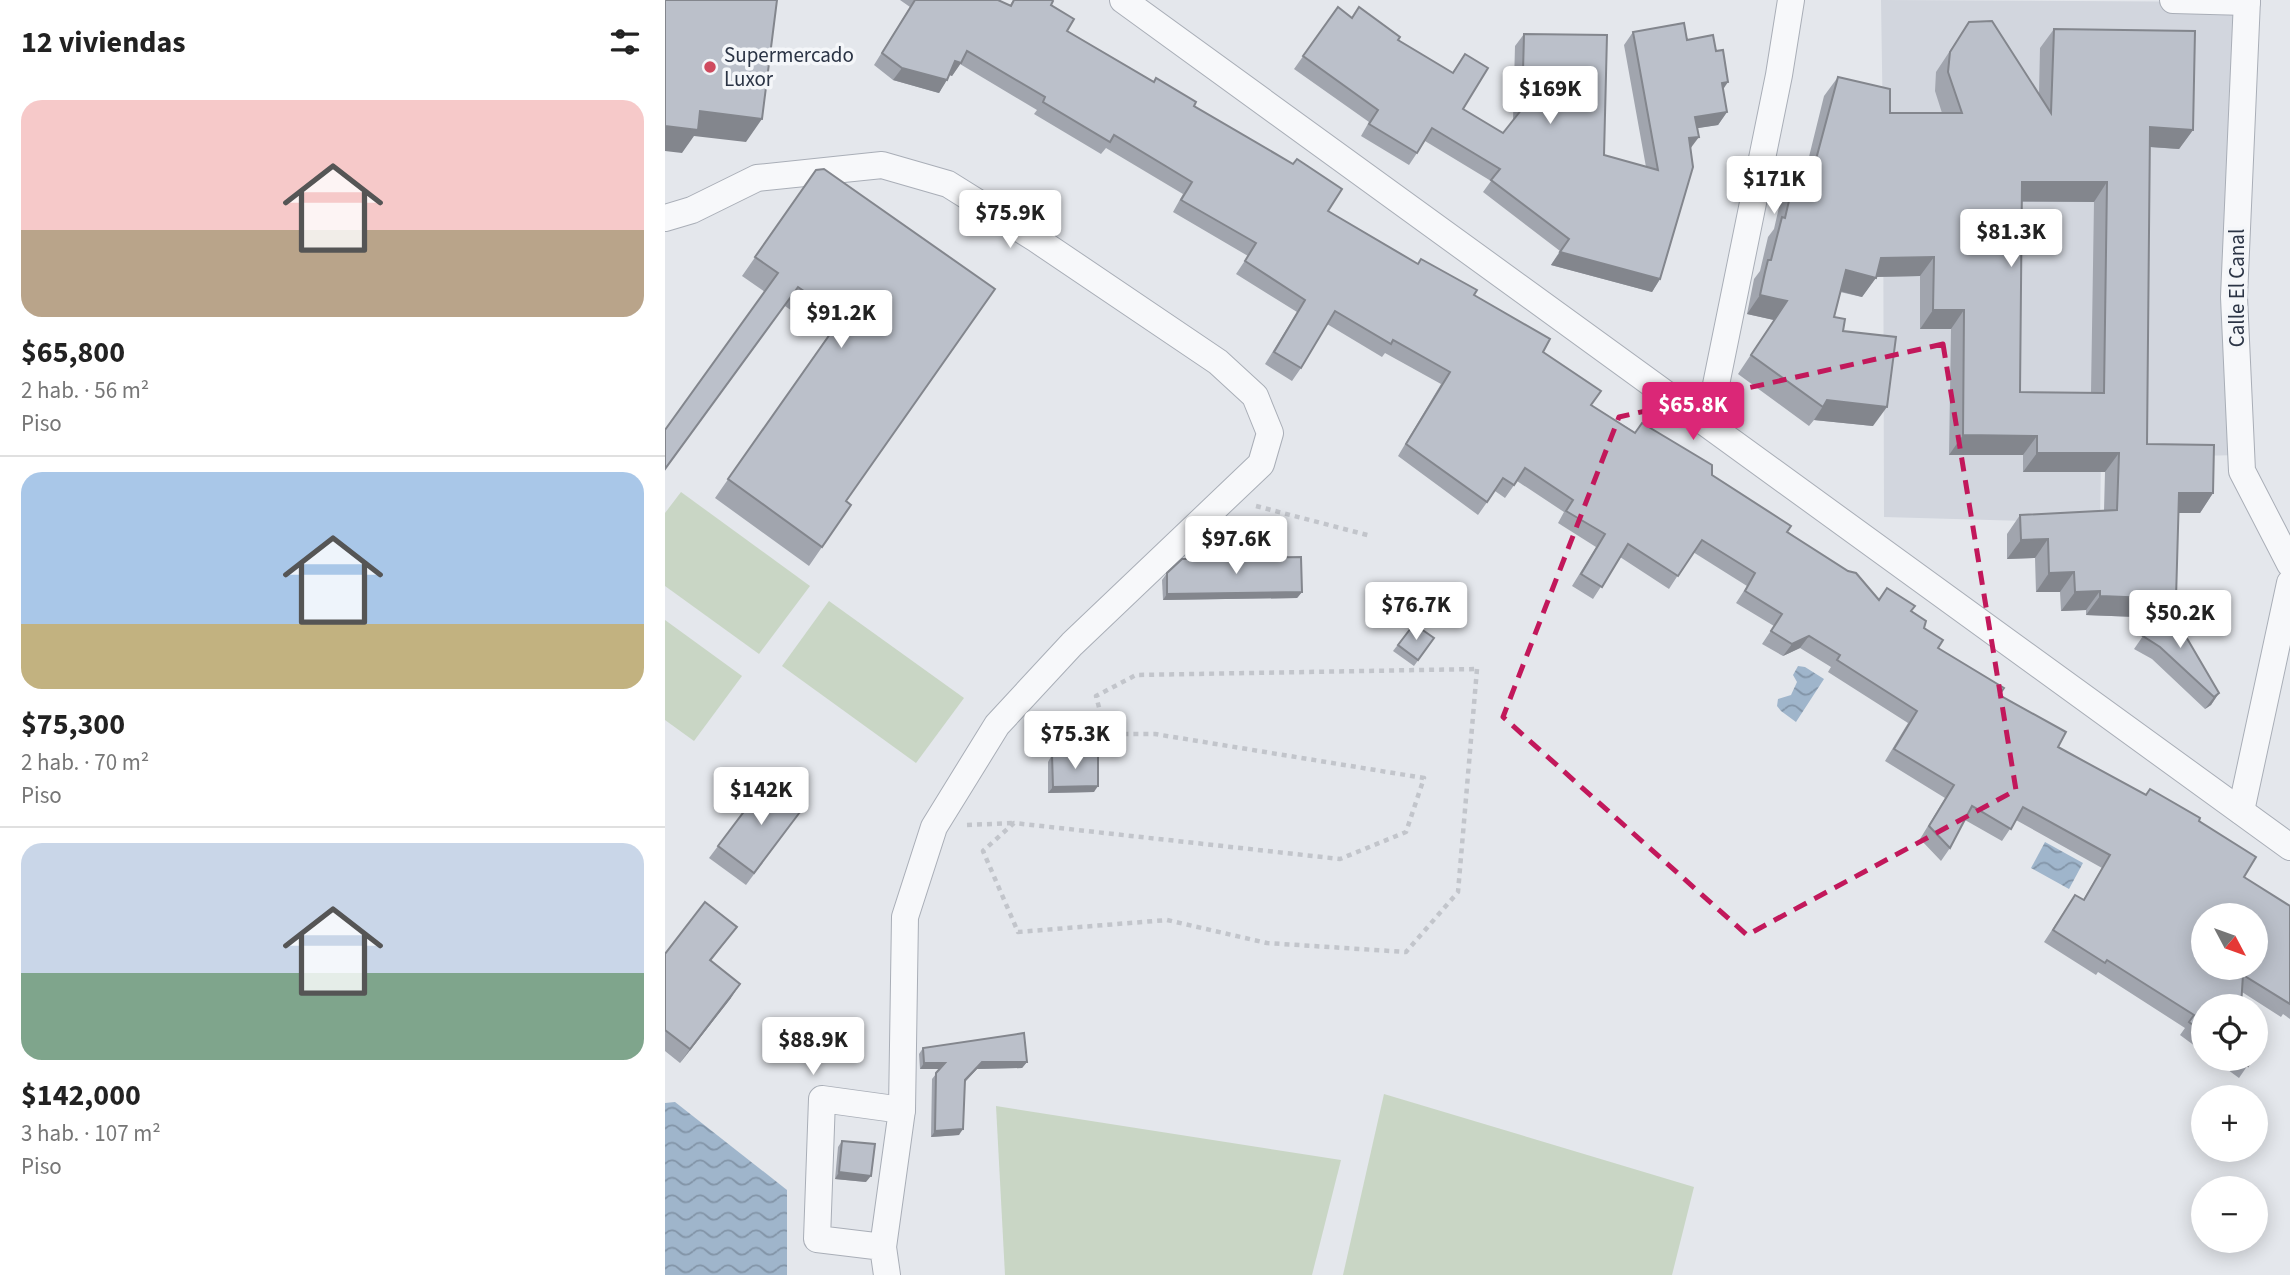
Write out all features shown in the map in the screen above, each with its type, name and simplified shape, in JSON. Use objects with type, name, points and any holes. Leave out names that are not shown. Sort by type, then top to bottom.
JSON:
[{"type":"street","points":[[1123,0],[2290,847]]},
{"type":"street","points":[[1708,424],[1776,89],[1791,0]]},
{"type":"street","points":[[2173,0],[2247,1]]},
{"type":"street","name":"Calle El Canal","points":[[2247,1],[2234,297],[2242,471],[2290,565]]},
{"type":"street","points":[[665,218],[692,210],[757,178],[882,165],[948,184],[1036,239],[1218,362],[1255,396],[1270,433],[1261,464],[1072,644],[997,725],[934,827],[905,917],[902,1110],[883,1247],[887,1275]]},
{"type":"street","points":[[2241,811],[2290,583]]},
{"type":"street","points":[[883,1247],[817,1239],[822,1099],[902,1110]]},
{"type":"path","points":[[1224,498],[1371,536]]},
{"type":"path","points":[[934,827],[1014,823],[1340,859],[1406,832],[1425,778],[1155,734],[1106,733],[1096,696],[1136,675],[1477,669],[1458,892],[1406,952],[1267,943],[1167,920],[1018,932],[983,851],[1014,823]]},
{"type":"highlighted area","points":[[1943,344],[2016,790],[1747,935],[1503,717],[1619,417]]},
{"type":"shaded area","points":[[1881,0],[2247,2],[2241,455],[2101,458],[2100,523],[1884,517]]},
{"type":"green space","points":[[681,492],[810,586],[759,654],[665,586],[665,513]]},
{"type":"green space","points":[[829,601],[964,698],[916,763],[782,666]]},
{"type":"green space","points":[[665,620],[742,676],[694,741],[665,720]]},
{"type":"green space","points":[[1384,1094],[1694,1187],[1672,1275],[1343,1275]]},
{"type":"green space","points":[[996,1106],[1341,1160],[1312,1275],[1005,1275]]},
{"type":"water","points":[[1798,666],[1805,667],[1824,679],[1796,722],[1777,706],[1778,699],[1791,695],[1797,682],[1793,675]]},
{"type":"water","points":[[2045,842],[2083,863],[2069,889],[2031,868]]},
{"type":"water","points":[[675,1102],[787,1190],[787,1275],[665,1275],[665,1103]]},
{"type":"building","name":"Supermercado Luxor","points":[[665,0],[777,0],[762,119],[700,111],[698,130],[665,126]]},
{"type":"building","points":[[915,0],[998,0],[1011,6],[1014,0],[1052,0],[1051,5],[1074,19],[1067,31],[1154,82],[1156,78],[1196,102],[1194,106],[1293,164],[1297,159],[1342,189],[1328,211],[1418,264],[1421,259],[1477,290],[1474,295],[1550,339],[1543,352],[1601,391],[1591,405],[1635,433],[1642,423],[1712,465],[1712,475],[1791,526],[1787,532],[1848,571],[1856,573],[1879,600],[1887,588],[1915,606],[1911,611],[1926,621],[1924,628],[1943,640],[1938,648],[2004,688],[1999,695],[2066,732],[2058,747],[2146,795],[2150,789],[2200,818],[2199,821],[2256,857],[2244,877],[2290,906],[2290,1004],[2251,980],[2268,980],[2268,903],[2191,903],[2191,980],[2243,980],[2242,994],[2191,994],[2191,1013],[2107,960],[2105,963],[2053,930],[2075,895],[2084,900],[2110,855],[2023,807],[2011,829],[1972,806],[1950,848],[1929,826],[1954,785],[1894,749],[1917,711],[1837,660],[1840,655],[1809,636],[1792,644],[1771,631],[1782,614],[1745,591],[1755,573],[1702,540],[1678,576],[1628,544],[1602,587],[1581,574],[1605,534],[1566,511],[1573,500],[1525,468],[1514,485],[1503,478],[1487,502],[1406,444],[1450,372],[1393,340],[1391,344],[1335,311],[1301,368],[1274,352],[1305,300],[1245,261],[1256,243],[1181,200],[1192,182],[1114,135],[1110,142],[1043,102],[1045,97],[967,51],[961,63],[955,61],[947,80],[902,68],[882,53]]},
{"type":"building","points":[[1338,7],[1352,18],[1359,7],[1400,37],[1398,40],[1453,73],[1465,54],[1488,68],[1463,109],[1503,133],[1522,109],[1524,34],[1607,35],[1604,155],[1658,170],[1633,32],[1684,23],[1687,40],[1713,35],[1716,51],[1723,50],[1728,82],[1722,83],[1727,112],[1695,117],[1699,137],[1689,138],[1693,167],[1660,279],[1560,252],[1569,239],[1491,180],[1500,169],[1432,128],[1417,153],[1369,124],[1378,110],[1303,56]]},
{"type":"building","points":[[1992,21],[2051,113],[2054,29],[2195,31],[2193,130],[2150,127],[2147,444],[2214,445],[2213,493],[2179,493],[2176,599],[2100,596],[2100,591],[2075,592],[2074,572],[2049,573],[2048,539],[2021,540],[2020,515],[2117,510],[2119,453],[2037,453],[2037,436],[1963,435],[1964,310],[1933,310],[1934,257],[1881,258],[1876,278],[1846,270],[1834,317],[1845,319],[1843,331],[1896,337],[1887,407],[1827,400],[1823,407],[1751,355],[1787,301],[1760,295],[1765,272],[1768,260],[1771,260],[1782,217],[1785,218],[1795,175],[1811,178],[1838,77],[1890,89],[1890,113],[1962,113],[1948,72],[1950,52],[1969,22]],"holes":[[[2022,182],[2107,182],[2104,393],[2020,392]]]},
{"type":"building","points":[[824,169],[995,289],[846,501],[851,505],[822,547],[728,479],[842,317],[798,287],[665,469],[665,430],[778,273],[755,257],[816,170]]},
{"type":"building","points":[[1301,557],[1302,592],[1167,594],[1167,573],[1182,559]]},
{"type":"building","points":[[2171,611],[2219,693],[2214,697],[2160,647],[2143,636]]},
{"type":"building","points":[[1414,624],[1434,638],[1418,660],[1398,645]]},
{"type":"building","points":[[1052,755],[1098,755],[1098,786],[1053,787]]},
{"type":"building","points":[[767,781],[803,808],[754,873],[718,846]]},
{"type":"building","points":[[705,902],[737,927],[710,960],[740,984],[690,1049],[665,1030],[665,954]]},
{"type":"building","points":[[1024,1033],[1027,1062],[982,1062],[965,1080],[963,1129],[935,1131],[936,1073],[945,1063],[924,1063],[923,1048]]},
{"type":"building","points":[[842,1141],[875,1144],[871,1176],[839,1172]]},
{"type":"place","name":"Supermercado Luxor","points":[[710,67]]}]
